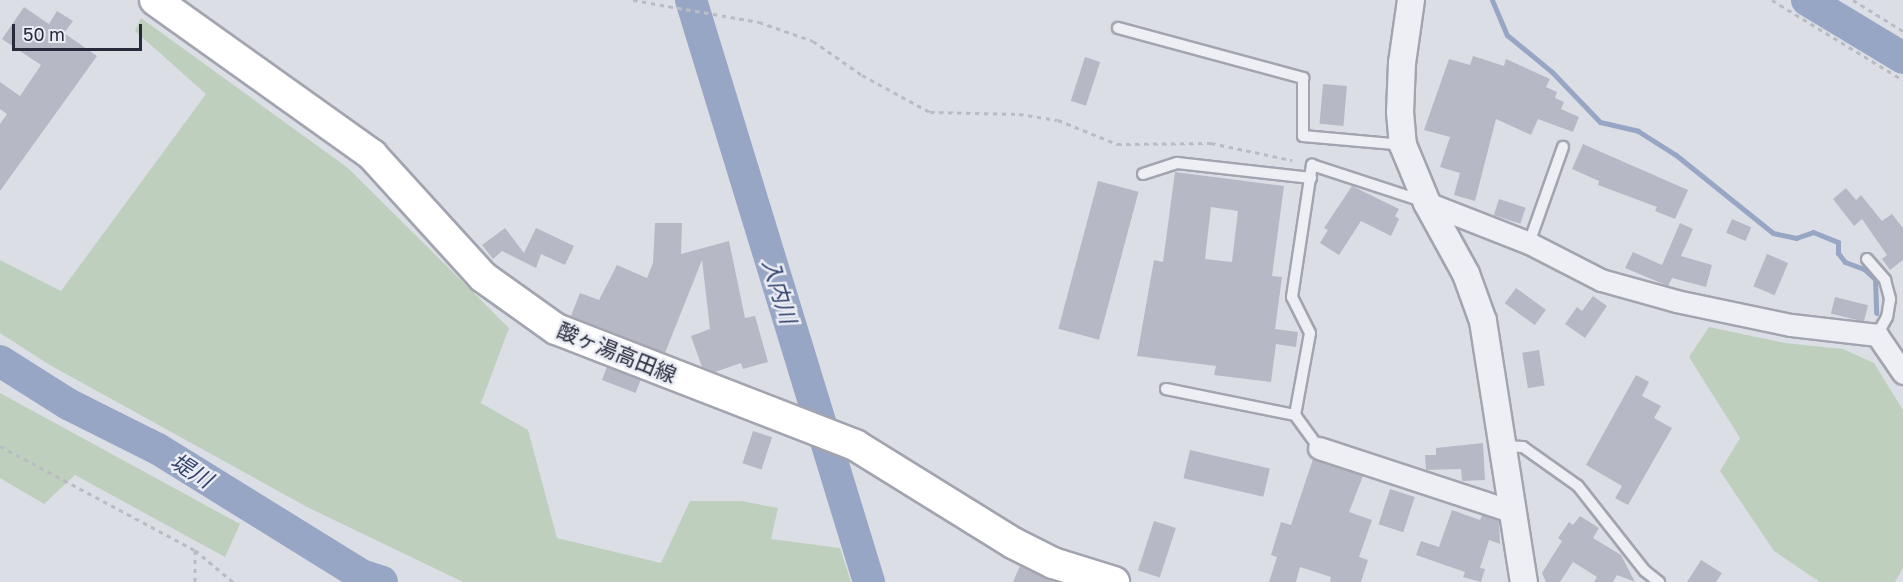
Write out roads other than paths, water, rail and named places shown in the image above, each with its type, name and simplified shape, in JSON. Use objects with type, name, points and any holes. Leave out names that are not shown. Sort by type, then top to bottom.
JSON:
[{"type":"main road","name":"酸ヶ湯高田線","points":[[155,0],[372,155],[483,277],[556,329],[855,445],[1014,543],[1053,563],[1114,582]]},
{"type":"street","points":[[1411,0],[1402,63],[1400,112],[1403,145],[1426,203],[1466,274],[1483,321],[1505,446],[1524,582]]},
{"type":"street","points":[[1426,203],[1529,243],[1601,280],[1676,301],[1791,325],[1877,335],[1903,373]]},
{"type":"street","points":[[1319,448],[1514,512]]},
{"type":"lane","points":[[1118,28],[1303,78],[1303,136],[1403,145]]},
{"type":"lane","points":[[1529,243],[1563,147]]},
{"type":"lane","points":[[1143,174],[1177,163],[1311,178]]},
{"type":"lane","points":[[1295,416],[1311,333],[1292,297],[1312,165],[1426,203]]},
{"type":"lane","points":[[1867,259],[1885,280],[1890,299],[1887,317],[1877,335]]},
{"type":"lane","points":[[1166,389],[1295,416],[1319,448]]},
{"type":"lane","points":[[1505,446],[1523,447],[1578,486],[1645,571],[1659,582]]},
{"type":"waterway","name":"入内川","points":[[691,0],[869,582]]},
{"type":"waterway","points":[[1492,0],[1507,35],[1552,72],[1600,122],[1638,131],[1676,155],[1773,233],[1796,238],[1813,232],[1838,242],[1838,253],[1845,262],[1864,269],[1875,279],[1876,313]]},
{"type":"waterway","points":[[1807,0],[1903,58]]},
{"type":"waterway","name":"堤川","points":[[0,361],[68,404],[158,449],[361,575],[382,582]]}]
